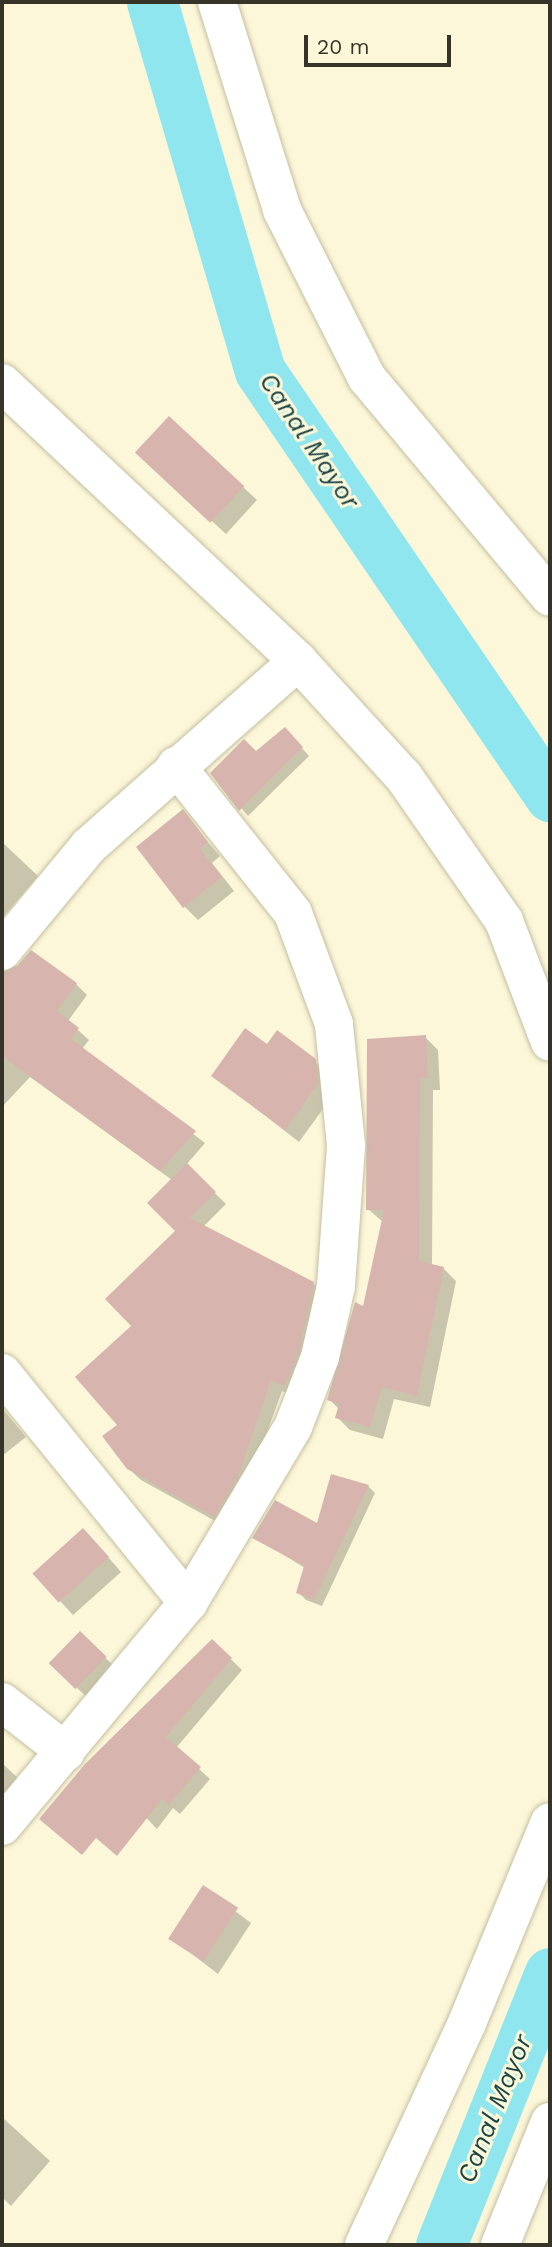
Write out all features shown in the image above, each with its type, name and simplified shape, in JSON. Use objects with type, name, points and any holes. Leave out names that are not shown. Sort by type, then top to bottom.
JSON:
[{"type":"street","points":[[217,2],[282,210],[367,378],[550,597]]},
{"type":"street","points":[[2,383],[298,661],[404,777],[503,922],[550,1042]]},
{"type":"street","points":[[2,951],[89,846],[176,766],[298,661]]},
{"type":"street","points":[[2,1826],[188,1603],[292,1427],[320,1357],[337,1286],[346,1145],[334,1024],[293,912],[176,766]]},
{"type":"street","points":[[2,1373],[188,1603]]},
{"type":"street","points":[[2,1702],[66,1752]]},
{"type":"street","points":[[364,2245],[467,2023],[550,1822]]},
{"type":"street","points":[[500,2245],[550,2122]]},
{"type":"building","points":[[169,416],[244,486],[210,523],[135,453]]},
{"type":"building","points":[[285,727],[303,747],[239,811],[210,773],[244,739],[256,751]]},
{"type":"building","points":[[183,809],[208,842],[200,849],[222,877],[183,908],[136,847]]},
{"type":"building","points":[[31,950],[77,983],[57,1011],[79,1028],[71,1039],[196,1131],[160,1171],[2,1056],[2,972],[18,965]]},
{"type":"building","points":[[245,1028],[267,1044],[277,1030],[316,1059],[318,1084],[285,1130],[211,1076]]},
{"type":"building","points":[[426,1035],[428,1078],[420,1078],[419,1261],[444,1267],[417,1396],[382,1387],[370,1427],[335,1418],[339,1404],[327,1400],[355,1302],[363,1306],[384,1210],[366,1210],[367,1039]]},
{"type":"building","points":[[187,1163],[216,1192],[190,1218],[314,1282],[299,1351],[285,1386],[271,1381],[237,1479],[214,1517],[127,1469],[102,1436],[117,1425],[75,1377],[131,1326],[105,1299],[175,1231],[147,1203]]},
{"type":"building","points":[[331,1474],[369,1485],[314,1600],[296,1593],[304,1566],[252,1538],[275,1500],[317,1523]]},
{"type":"building","points":[[83,1528],[109,1557],[59,1602],[32,1574]]},
{"type":"building","points":[[80,1631],[107,1657],[75,1689],[49,1663]]},
{"type":"building","points":[[212,1639],[232,1658],[166,1737],[201,1767],[169,1805],[162,1799],[117,1856],[96,1838],[82,1855],[39,1819],[85,1764]]},
{"type":"building","points":[[203,1885],[238,1908],[203,1962],[168,1939]]},
{"type":"waterway","name":"Canal Mayor","points":[[152,2],[260,371],[550,796]]},
{"type":"waterway","name":"Canal Mayor","points":[[441,2245],[550,1973]]}]
